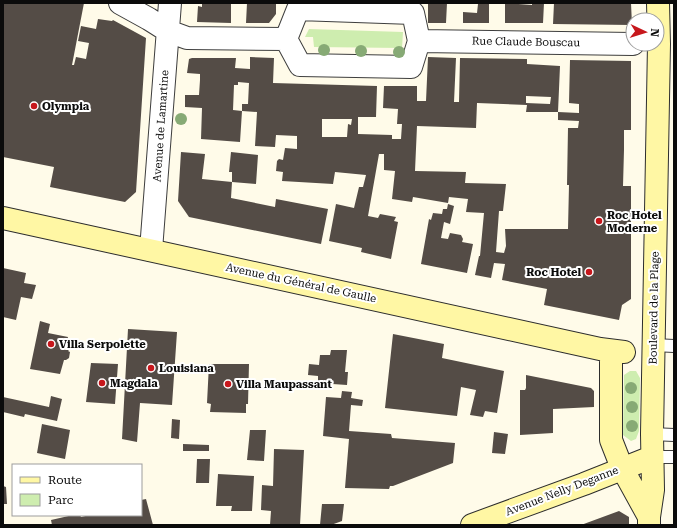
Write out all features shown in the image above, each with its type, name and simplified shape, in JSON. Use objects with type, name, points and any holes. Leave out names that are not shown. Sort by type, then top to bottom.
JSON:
[{"type":"main road","name":"Boulevard de la Plage","points":[[649,521],[653,490],[652,434],[660,351],[658,52]]},
{"type":"main road","name":"Avenue du Général de Gaulle","points":[[3,218],[152,250],[612,354],[660,351]]},
{"type":"main road","name":"Boulevard de la Plage","points":[[612,354],[611,440],[622,468],[649,521]]},
{"type":"main road","name":"Avenue Nelly Deganne","points":[[472,525],[652,457]]},
{"type":"street","points":[[120,3],[168,31],[187,38],[286,39]]},
{"type":"street","name":"Avenue de Lamartine","points":[[152,250],[170,3]]},
{"type":"street","points":[[298,9],[413,13],[419,41],[411,67],[300,65],[286,39],[298,9]]},
{"type":"street","name":"Rue Claude Bouscau","points":[[419,41],[625,44]]},
{"type":"lane","points":[[652,434],[674,435]]},
{"type":"lane","points":[[652,457],[674,457]]},
{"type":"green space","points":[[309,29],[403,32],[402,48],[314,47],[313,37],[305,37]]},
{"type":"green space","points":[[630,371],[636,371],[640,378],[639,431],[636,439],[631,441],[623,435],[624,375]]},
{"type":"building","points":[[3,3],[84,3],[72,65],[74,65],[76,57],[86,59],[89,43],[78,41],[81,26],[96,29],[98,19],[113,20],[146,38],[136,192],[125,202],[50,187],[54,167],[3,157]]},
{"type":"building","points":[[202,3],[231,3],[231,23],[197,22],[198,6],[202,7]]},
{"type":"building","points":[[247,3],[276,3],[276,14],[269,23],[246,23]]},
{"type":"building","points":[[428,3],[447,3],[446,23],[428,23]]},
{"type":"building","points":[[505,3],[532,5],[532,3],[544,3],[543,23],[505,23]]},
{"type":"building","points":[[554,3],[631,3],[631,12],[625,12],[625,25],[553,24]]},
{"type":"building","points":[[478,4],[489,4],[489,23],[463,23],[463,12],[477,13]]},
{"type":"building","points":[[250,57],[274,58],[273,83],[377,86],[376,117],[358,117],[358,134],[392,135],[392,139],[401,139],[402,124],[397,124],[398,109],[383,108],[384,86],[417,86],[417,101],[426,101],[428,57],[456,58],[454,102],[459,102],[460,58],[527,59],[527,64],[560,66],[558,112],[579,113],[579,104],[569,103],[570,60],[631,61],[631,130],[624,130],[623,186],[631,186],[631,299],[622,305],[619,320],[544,305],[547,289],[502,280],[505,264],[494,263],[491,278],[475,275],[480,256],[484,213],[466,212],[468,199],[449,197],[448,203],[413,197],[412,202],[392,199],[395,171],[384,170],[384,154],[379,154],[368,216],[378,218],[380,214],[396,217],[394,221],[398,222],[391,259],[361,252],[362,248],[329,241],[336,204],[354,208],[359,187],[363,187],[366,175],[335,172],[333,184],[282,181],[283,172],[276,171],[277,161],[279,159],[283,160],[285,148],[297,149],[297,136],[276,135],[275,147],[255,146],[257,112],[242,111],[240,142],[201,139],[202,108],[185,107],[185,95],[199,95],[200,74],[187,73],[189,59],[236,58],[235,68],[250,69]],"holes":[[[238,82],[249,83],[248,104],[242,104],[242,111],[233,110],[234,85],[238,85]],[[526,96],[551,97],[550,104],[526,103]],[[477,103],[527,105],[526,112],[558,112],[558,120],[579,121],[578,128],[568,128],[568,229],[505,229],[506,246],[504,253],[496,252],[499,211],[503,211],[506,184],[465,183],[466,172],[415,171],[417,126],[476,128]],[[322,119],[352,119],[351,125],[348,124],[347,137],[322,137]]]},
{"type":"building","points":[[181,152],[205,154],[202,179],[232,182],[231,198],[275,207],[276,199],[328,209],[321,244],[189,217],[178,201]]},
{"type":"building","points":[[231,152],[258,155],[256,184],[232,182],[232,172],[229,172]]},
{"type":"building","points":[[448,204],[454,206],[450,224],[444,222],[441,238],[448,239],[450,233],[461,235],[463,239],[462,242],[473,244],[467,273],[421,264],[429,219],[431,220],[433,213],[442,214],[443,209],[447,209]]},
{"type":"building","points":[[3,268],[26,273],[24,283],[36,285],[32,299],[21,297],[16,320],[3,317]]},
{"type":"building","name":"Villa Serpolette","points":[[40,321],[50,324],[48,333],[68,337],[65,350],[69,350],[68,351],[70,352],[69,358],[64,360],[60,374],[30,369]]},
{"type":"building","name":"Louisiana","points":[[128,329],[177,332],[172,405],[140,403],[137,442],[122,439]]},
{"type":"building","points":[[393,334],[444,344],[442,358],[504,371],[497,413],[485,411],[483,417],[470,415],[476,390],[461,387],[457,416],[385,408]]},
{"type":"building","points":[[331,350],[347,350],[345,372],[348,372],[347,385],[318,383],[318,376],[308,375],[309,364],[319,365],[320,355],[330,355]]},
{"type":"building","name":"Magdala","points":[[91,363],[118,364],[115,404],[86,402]]},
{"type":"building","name":"Villa Maupassant","points":[[209,364],[249,364],[248,404],[246,404],[246,413],[210,412],[211,404],[207,403]]},
{"type":"building","points":[[526,375],[591,388],[594,391],[594,407],[553,409],[553,433],[520,435],[520,390],[525,390],[526,388]]},
{"type":"building","points":[[342,391],[352,392],[351,398],[363,400],[362,406],[351,405],[349,431],[391,434],[392,438],[455,443],[453,463],[390,486],[389,489],[345,488],[349,439],[323,436],[326,397],[341,398]]},
{"type":"building","points":[[51,396],[62,399],[57,421],[25,414],[24,417],[3,412],[3,397],[49,407]]},
{"type":"building","points":[[172,419],[180,420],[179,439],[171,438]]},
{"type":"building","points":[[42,424],[70,430],[65,459],[37,453]]},
{"type":"building","points":[[250,430],[266,430],[264,461],[247,460]]},
{"type":"building","points":[[494,432],[508,434],[505,454],[492,453]]},
{"type":"building","points":[[183,444],[209,445],[209,451],[183,451]]},
{"type":"building","points":[[274,449],[304,450],[300,525],[270,525],[271,511],[261,510],[262,485],[273,486]]},
{"type":"building","points":[[197,459],[210,459],[209,483],[196,483]]},
{"type":"building","points":[[218,474],[254,476],[252,511],[231,511],[232,506],[216,506]]},
{"type":"building","points":[[3,486],[6,487],[7,504],[3,504]]},
{"type":"building","points":[[146,499],[153,525],[52,525],[51,520],[69,516],[142,516],[142,500]]},
{"type":"building","points":[[322,504],[344,504],[342,521],[331,525],[320,525]]},
{"type":"building","points":[[619,511],[629,517],[629,525],[581,525]]},
{"type":"place","name":"Olympia","points":[[34,106]]},
{"type":"place","name":"Roc Hotel Moderne","points":[[599,221]]},
{"type":"place","name":"Roc Hotel","points":[[589,272]]},
{"type":"place","name":"Villa Serpolette","points":[[51,344]]},
{"type":"place","name":"Louisiana","points":[[151,368]]},
{"type":"place","name":"Magdala","points":[[102,383]]},
{"type":"place","name":"Villa Maupassant","points":[[228,384]]}]
